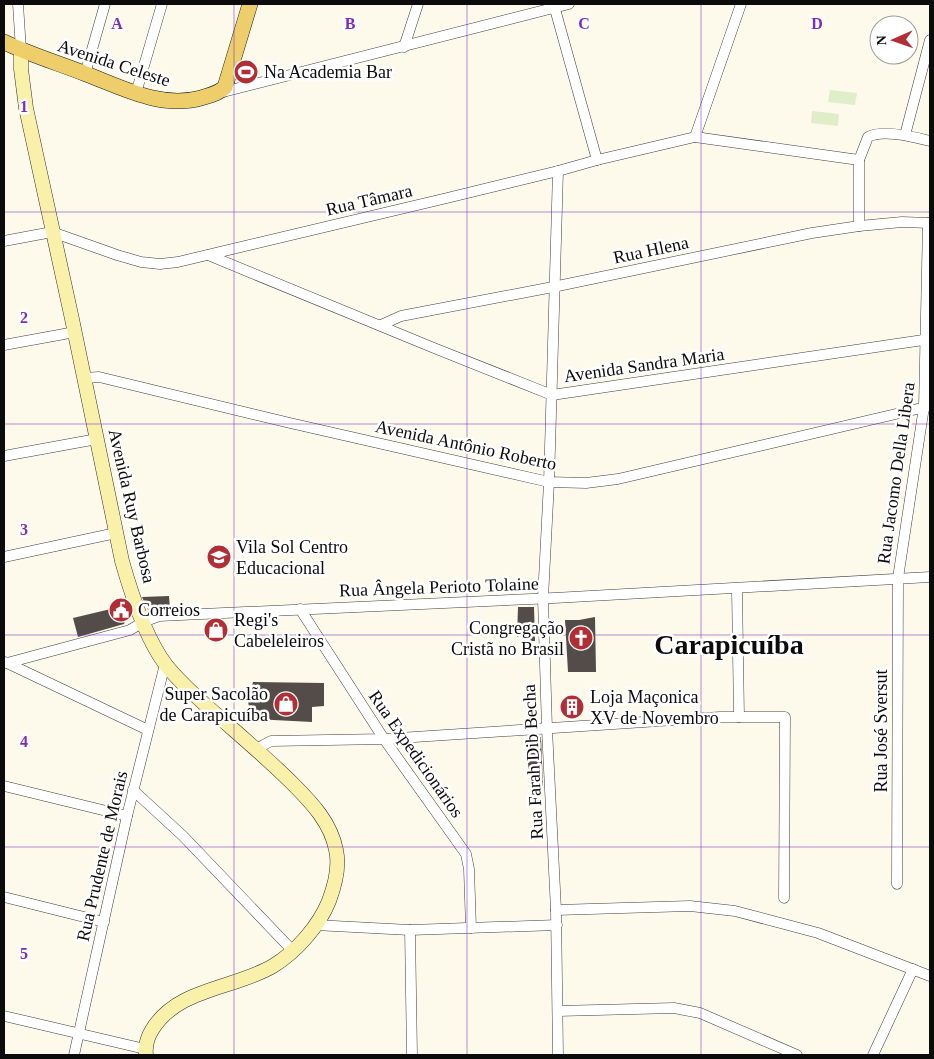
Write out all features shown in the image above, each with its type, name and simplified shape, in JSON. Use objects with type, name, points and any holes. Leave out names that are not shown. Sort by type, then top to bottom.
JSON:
[{"type":"main road","points":[[216,94],[225,87],[250,4]]},
{"type":"main road","name":"Avenida Celeste","points":[[4,42],[136,93],[164,101],[192,100],[216,94]]},
{"type":"street","name":"Avenida Ruy Barbosa","points":[[18,4],[21,69],[26,108],[128,583],[143,622],[165,664],[202,702],[310,800],[332,834],[337,850],[337,873],[333,892],[323,915],[292,950],[281,960],[255,975],[204,992],[178,1004],[159,1018],[148,1037],[145,1052]]},
{"type":"street","points":[[86,74],[105,4]]},
{"type":"street","points":[[136,93],[162,4]]},
{"type":"street","points":[[404,47],[418,4]]},
{"type":"street","name":"Avenida Celeste","points":[[216,94],[569,4]]},
{"type":"street","points":[[741,4],[695,138],[859,160]]},
{"type":"street","points":[[555,9],[597,160]]},
{"type":"street","points":[[905,135],[930,40]]},
{"type":"street","points":[[230,70],[231,75],[236,81],[254,84]]},
{"type":"street","points":[[859,226],[859,160],[868,138],[878,134],[905,135],[930,141]]},
{"type":"street","name":"Rua Tâmara","points":[[52,232],[141,262],[160,264],[178,262],[695,138]]},
{"type":"street","name":"Rua Farah Dib Becha","points":[[558,171],[549,482],[543,598],[547,729],[557,925],[558,1055]]},
{"type":"street","name":"Rua Hlena","points":[[381,325],[401,316],[554,287],[812,233],[902,222],[929,223]]},
{"type":"street","name":"Rua Jacomo Della Libera","points":[[898,578],[927,407],[928,339],[926,277],[929,223]]},
{"type":"street","points":[[4,240],[52,232]]},
{"type":"street","name":"Avenida Sandra Maria","points":[[208,255],[552,395],[928,339]]},
{"type":"street","points":[[4,345],[75,332]]},
{"type":"street","name":"Avenida Antônio Roberto","points":[[84,378],[99,377],[549,482],[586,483],[618,479],[927,407]]},
{"type":"street","points":[[4,456],[97,439]]},
{"type":"street","points":[[4,557],[116,533]]},
{"type":"street","name":"Rua Ângela Perioto Tolaine","points":[[5,662],[130,630],[143,622],[159,616],[738,589],[930,577]]},
{"type":"street","name":"Rua José Sversut","points":[[897,884],[898,578]]},
{"type":"street","points":[[738,589],[739,717]]},
{"type":"street","name":"Rua Expedicionários","points":[[300,609],[384,739],[466,854],[469,870],[471,928]]},
{"type":"street","points":[[5,662],[148,730]]},
{"type":"street","name":"Rua Prudente de Morais","points":[[74,1055],[126,816],[165,664]]},
{"type":"street","points":[[256,749],[271,741],[384,739],[720,717],[785,718],[784,898]]},
{"type":"street","points":[[4,786],[126,816]]},
{"type":"street","points":[[133,790],[183,836],[292,950]]},
{"type":"street","points":[[4,897],[104,922]]},
{"type":"street","points":[[556,910],[690,906],[735,911],[818,933],[930,976]]},
{"type":"street","points":[[315,925],[410,930],[557,925]]},
{"type":"street","points":[[410,930],[412,1055]]},
{"type":"street","points":[[873,1055],[913,969]]},
{"type":"street","points":[[558,1011],[674,1008],[688,1010],[700,1013],[796,1055]]},
{"type":"street","points":[[4,1016],[79,1033],[145,1052]]},
{"type":"green space","points":[[830,90],[857,93],[855,105],[828,102]]},
{"type":"green space","points":[[812,111],[839,114],[838,126],[811,123]]},
{"type":"building","points":[[169,596],[170,609],[158,609],[149,612],[142,597]]},
{"type":"building","points":[[119,607],[125,621],[124,624],[78,637],[73,618]]},
{"type":"building","points":[[518,607],[534,607],[535,641],[523,641],[524,634],[517,637]]},
{"type":"building","name":"Congregação Cristã no Brasil","points":[[595,617],[596,672],[568,672],[565,620]]},
{"type":"building","name":"Regi's Cabeleleiros","points":[[207,623],[225,623],[225,638],[208,637]]},
{"type":"building","name":"Super Sacolão de Carapicuíba","points":[[253,682],[324,683],[324,706],[312,707],[312,722],[252,719],[248,702]]},
{"type":"building","name":"Loja Maçonica XV de Novembro","points":[[579,701],[579,712],[566,713],[565,702]]},
{"type":"building","points":[[541,737],[543,786],[530,786],[526,739]]},
{"type":"place","name":"Na Academia Bar","points":[[246,72]]},
{"type":"place","name":"Vila Sol Centro Educacional","points":[[219,557]]},
{"type":"place","name":"Correios","points":[[121,610]]},
{"type":"place","name":"Regi's Cabeleleiros","points":[[216,630]]},
{"type":"place","name":"Congregação Cristã no Brasil","points":[[581,638]]},
{"type":"place","name":"Super Sacolão de Carapicuíba","points":[[286,704]]},
{"type":"place","name":"Loja Maçonica XV de Novembro","points":[[572,707]]},
{"type":"district","name":"Carapicuíba","points":[[729,644]]}]
